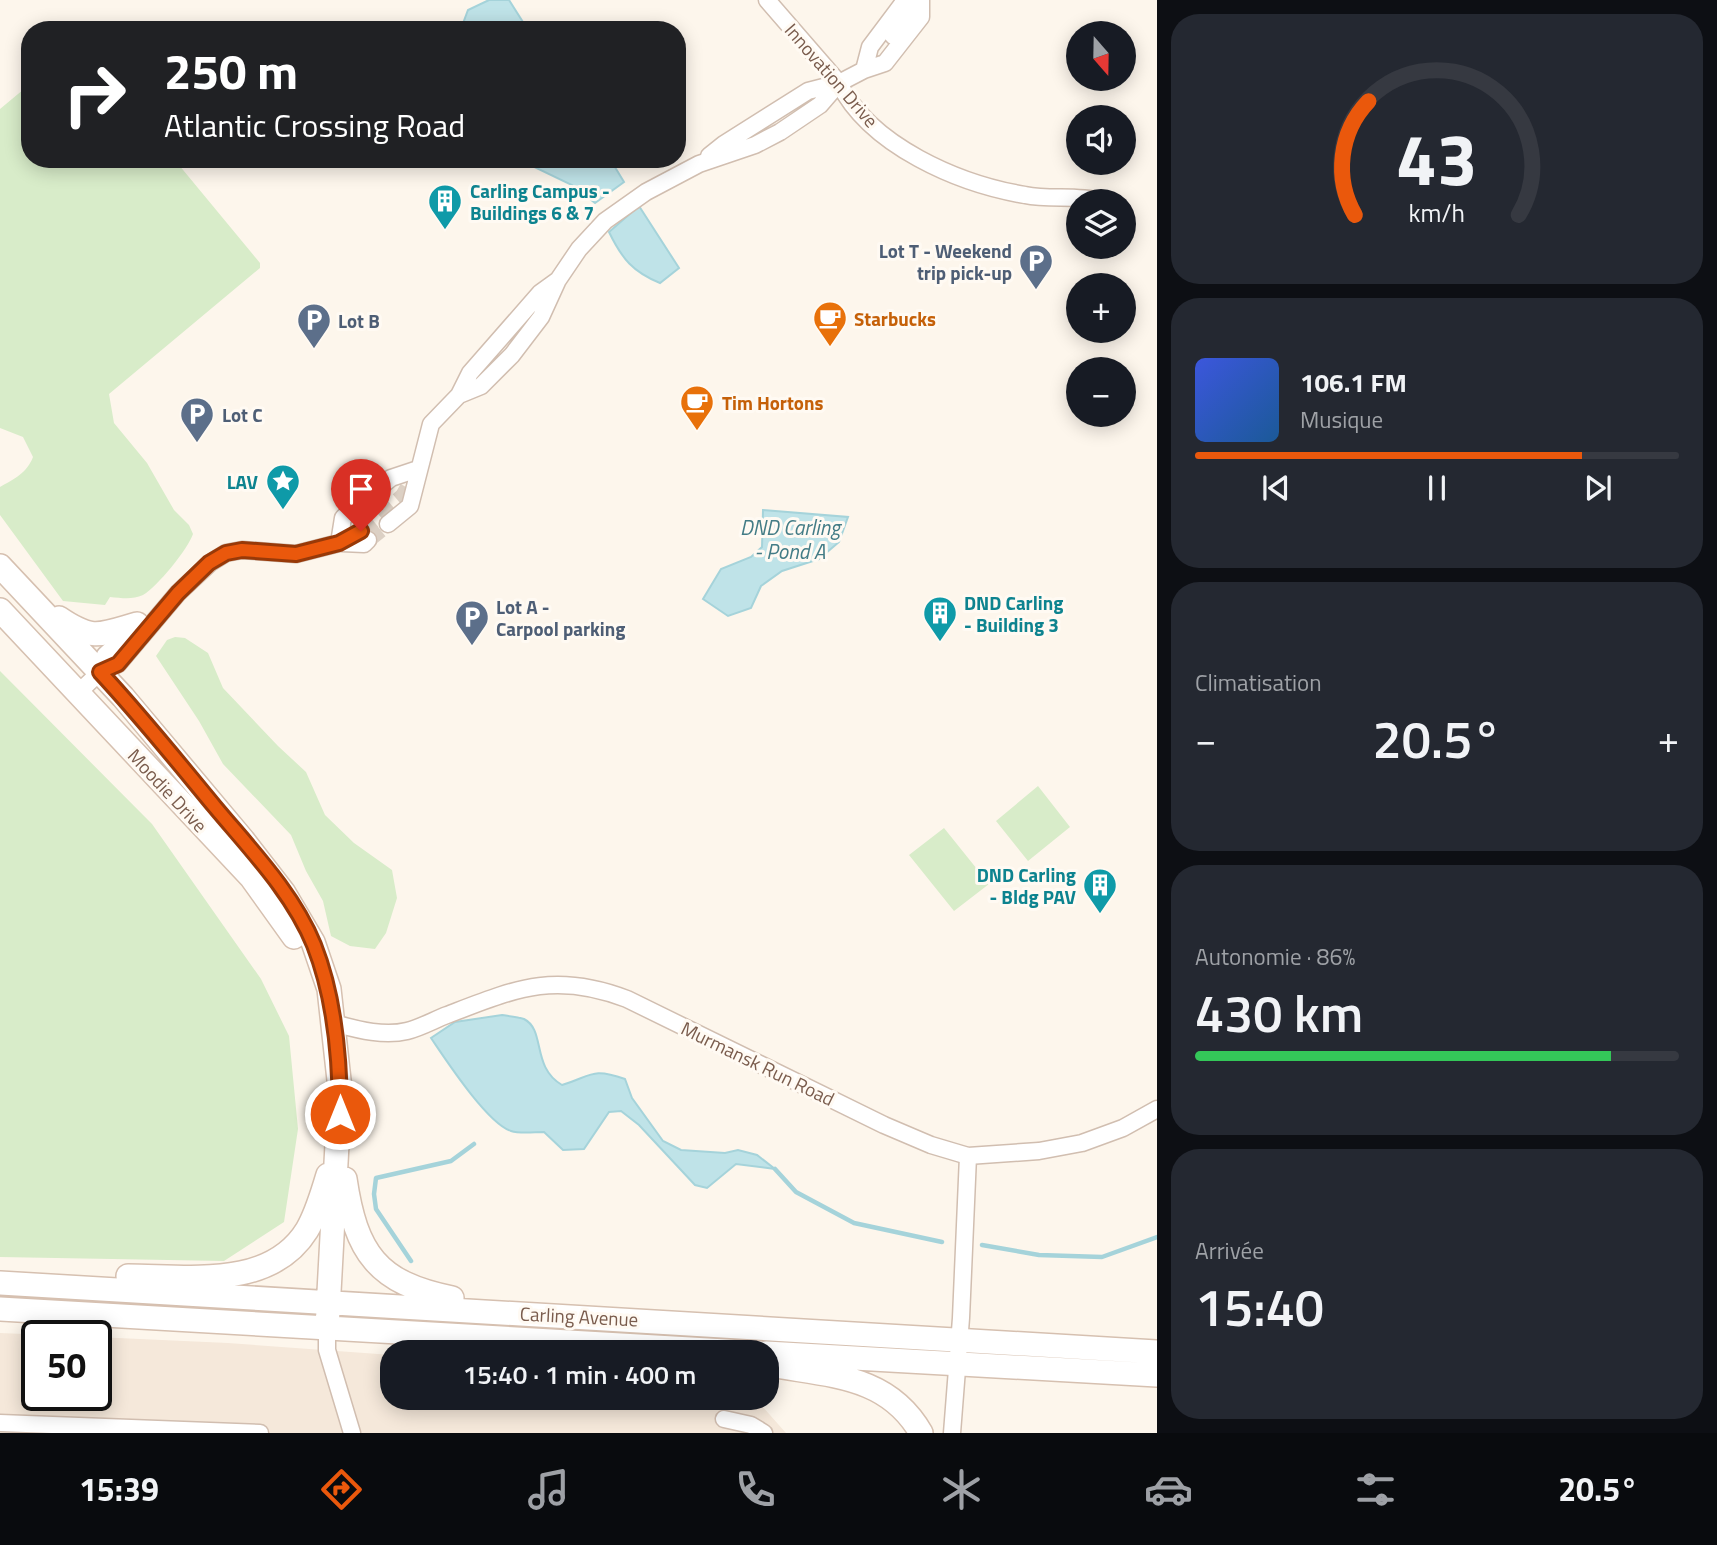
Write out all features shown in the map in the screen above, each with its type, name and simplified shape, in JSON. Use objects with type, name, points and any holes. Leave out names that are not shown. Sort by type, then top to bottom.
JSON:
[{"type":"main road","name":"Moodie Drive","points":[[0,566],[100,672],[243,840],[284,893],[313,942],[328,989],[340,1089],[327,1329]]},
{"type":"main road","points":[[33,601],[77,631],[86,634],[96,636],[137,624]]},
{"type":"main road","name":"Moodie Drive","points":[[0,610],[263,892],[295,940],[333,1023]]},
{"type":"main road","points":[[0,1277],[225,1276],[253,1270],[283,1255],[305,1232],[320,1199],[338,1138]]},
{"type":"main road","points":[[338,1138],[354,1226],[362,1243],[383,1270],[408,1286],[434,1294],[542,1314]]},
{"type":"main road","name":"Carling Avenue","points":[[0,1283],[1157,1352]]},
{"type":"main road","name":"Carling Avenue","points":[[0,1309],[527,1340]]},
{"type":"main road","points":[[779,1354],[1157,1375]]},
{"type":"main road","points":[[779,1366],[855,1380],[872,1386],[903,1408],[921,1433]]},
{"type":"street","name":"Innovation Drive","points":[[767,0],[839,83],[846,99],[874,127],[902,148],[938,169],[980,184],[1026,196],[1066,199]]},
{"type":"street","points":[[864,70],[870,47],[903,3],[911,0]]},
{"type":"street","points":[[388,524],[410,506],[431,424],[459,395],[470,373],[540,293],[558,280],[579,249],[606,221],[646,192],[699,164],[755,145],[780,132],[820,105],[839,83],[885,63],[921,17],[919,0]]},
{"type":"street","points":[[370,502],[418,469]]},
{"type":"street","points":[[78,693],[100,672],[118,664],[178,593],[209,563],[226,553],[242,550],[296,554],[339,543],[364,544],[357,527],[339,543]]},
{"type":"street","points":[[100,672],[105,655],[137,624],[178,593]]},
{"type":"street","name":"Murmansk Run Road","points":[[333,1023],[382,1033],[406,1031],[515,989],[559,984],[591,988],[618,995],[884,1125],[940,1149],[968,1156],[1039,1151],[1082,1143],[1123,1128],[1157,1109]]},
{"type":"street","points":[[952,1433],[968,1156]]},
{"type":"street","points":[[327,1329],[327,1350],[347,1432]]},
{"type":"street","points":[[724,1419],[751,1425],[764,1433]]},
{"type":"street","points":[[0,1423],[260,1433]]},
{"type":"shaded area","points":[[0,1333],[21,1334],[21,1411],[112,1411],[112,1338],[380,1354],[380,1410],[766,1410],[786,1433],[0,1433]]},
{"type":"green space","points":[[21,92],[21,168],[181,168],[260,263],[260,268],[109,394],[114,423],[147,463],[174,510],[189,525],[193,534],[179,558],[164,576],[149,591],[135,598],[110,597],[105,605],[63,601],[0,515],[0,487],[24,471],[33,457],[23,437],[0,428],[0,109]]},
{"type":"green space","points":[[185,638],[208,653],[223,688],[306,772],[325,815],[354,843],[392,870],[397,898],[386,933],[375,949],[350,946],[331,936],[323,901],[306,871],[291,835],[223,764],[199,721],[156,656],[167,640]]},
{"type":"green space","points":[[0,671],[152,824],[261,979],[289,1036],[298,1129],[284,1222],[224,1261],[0,1257]]},
{"type":"green space","points":[[1038,786],[1070,827],[1028,861],[996,821]]},
{"type":"green space","points":[[944,828],[989,884],[954,911],[909,855]]},
{"type":"water","points":[[489,0],[509,0],[522,21],[464,21],[468,10]]},
{"type":"water","points":[[536,168],[615,168],[624,182],[595,203],[572,185]]},
{"type":"water","points":[[639,206],[679,268],[660,283],[629,264],[609,232]]},
{"type":"water","name":"DND Carling - Pond A","points":[[763,510],[848,517],[839,542],[819,559],[782,571],[761,586],[751,608],[728,616],[703,599],[721,569],[751,557],[762,547]]},
{"type":"water","points":[[502,1015],[524,1019],[531,1024],[546,1069],[562,1085],[598,1073],[625,1079],[632,1098],[663,1141],[681,1150],[725,1153],[738,1150],[757,1155],[775,1169],[736,1164],[707,1188],[695,1185],[639,1125],[621,1111],[609,1112],[584,1149],[563,1150],[544,1132],[515,1132],[501,1126],[479,1104],[431,1038],[455,1022]]},
{"type":"waterway","points":[[411,1261],[376,1209],[376,1178],[451,1161],[474,1144]]},
{"type":"waterway","points":[[775,1169],[796,1192],[854,1223],[942,1242]]},
{"type":"waterway","points":[[982,1245],[1039,1255],[1102,1257],[1157,1237]]},
{"type":"tunnel","points":[[361,531],[403,496],[416,473]]},
{"type":"tunnel","points":[[347,514],[367,498]]},
{"type":"tunnel","points":[[368,540],[388,524]]},
{"type":"place","name":"Carling Campus - Buildings 6 & 7","points":[[445,231]]},
{"type":"place","name":"Lot T - Weekend trip pick-up","points":[[1036,291]]},
{"type":"place","name":"Starbucks","points":[[830,348]]},
{"type":"place","name":"Lot B","points":[[314,350]]},
{"type":"place","name":"Tim Hortons","points":[[697,432]]},
{"type":"place","name":"Lot C","points":[[197,444]]},
{"type":"place","name":"LAV","points":[[283,511]]},
{"type":"place","name":"DND Carling - Building 3","points":[[940,643]]},
{"type":"place","name":"Lot A - Carpool parking","points":[[472,647]]},
{"type":"place","name":"DND Carling - Bldg PAV","points":[[1100,915]]},
{"type":"route","points":[[340,1114],[339,1070],[328,989],[313,942],[284,893],[243,840],[100,672],[118,664],[178,593],[209,563],[226,553],[242,550],[296,554],[339,543],[361,531]]}]
